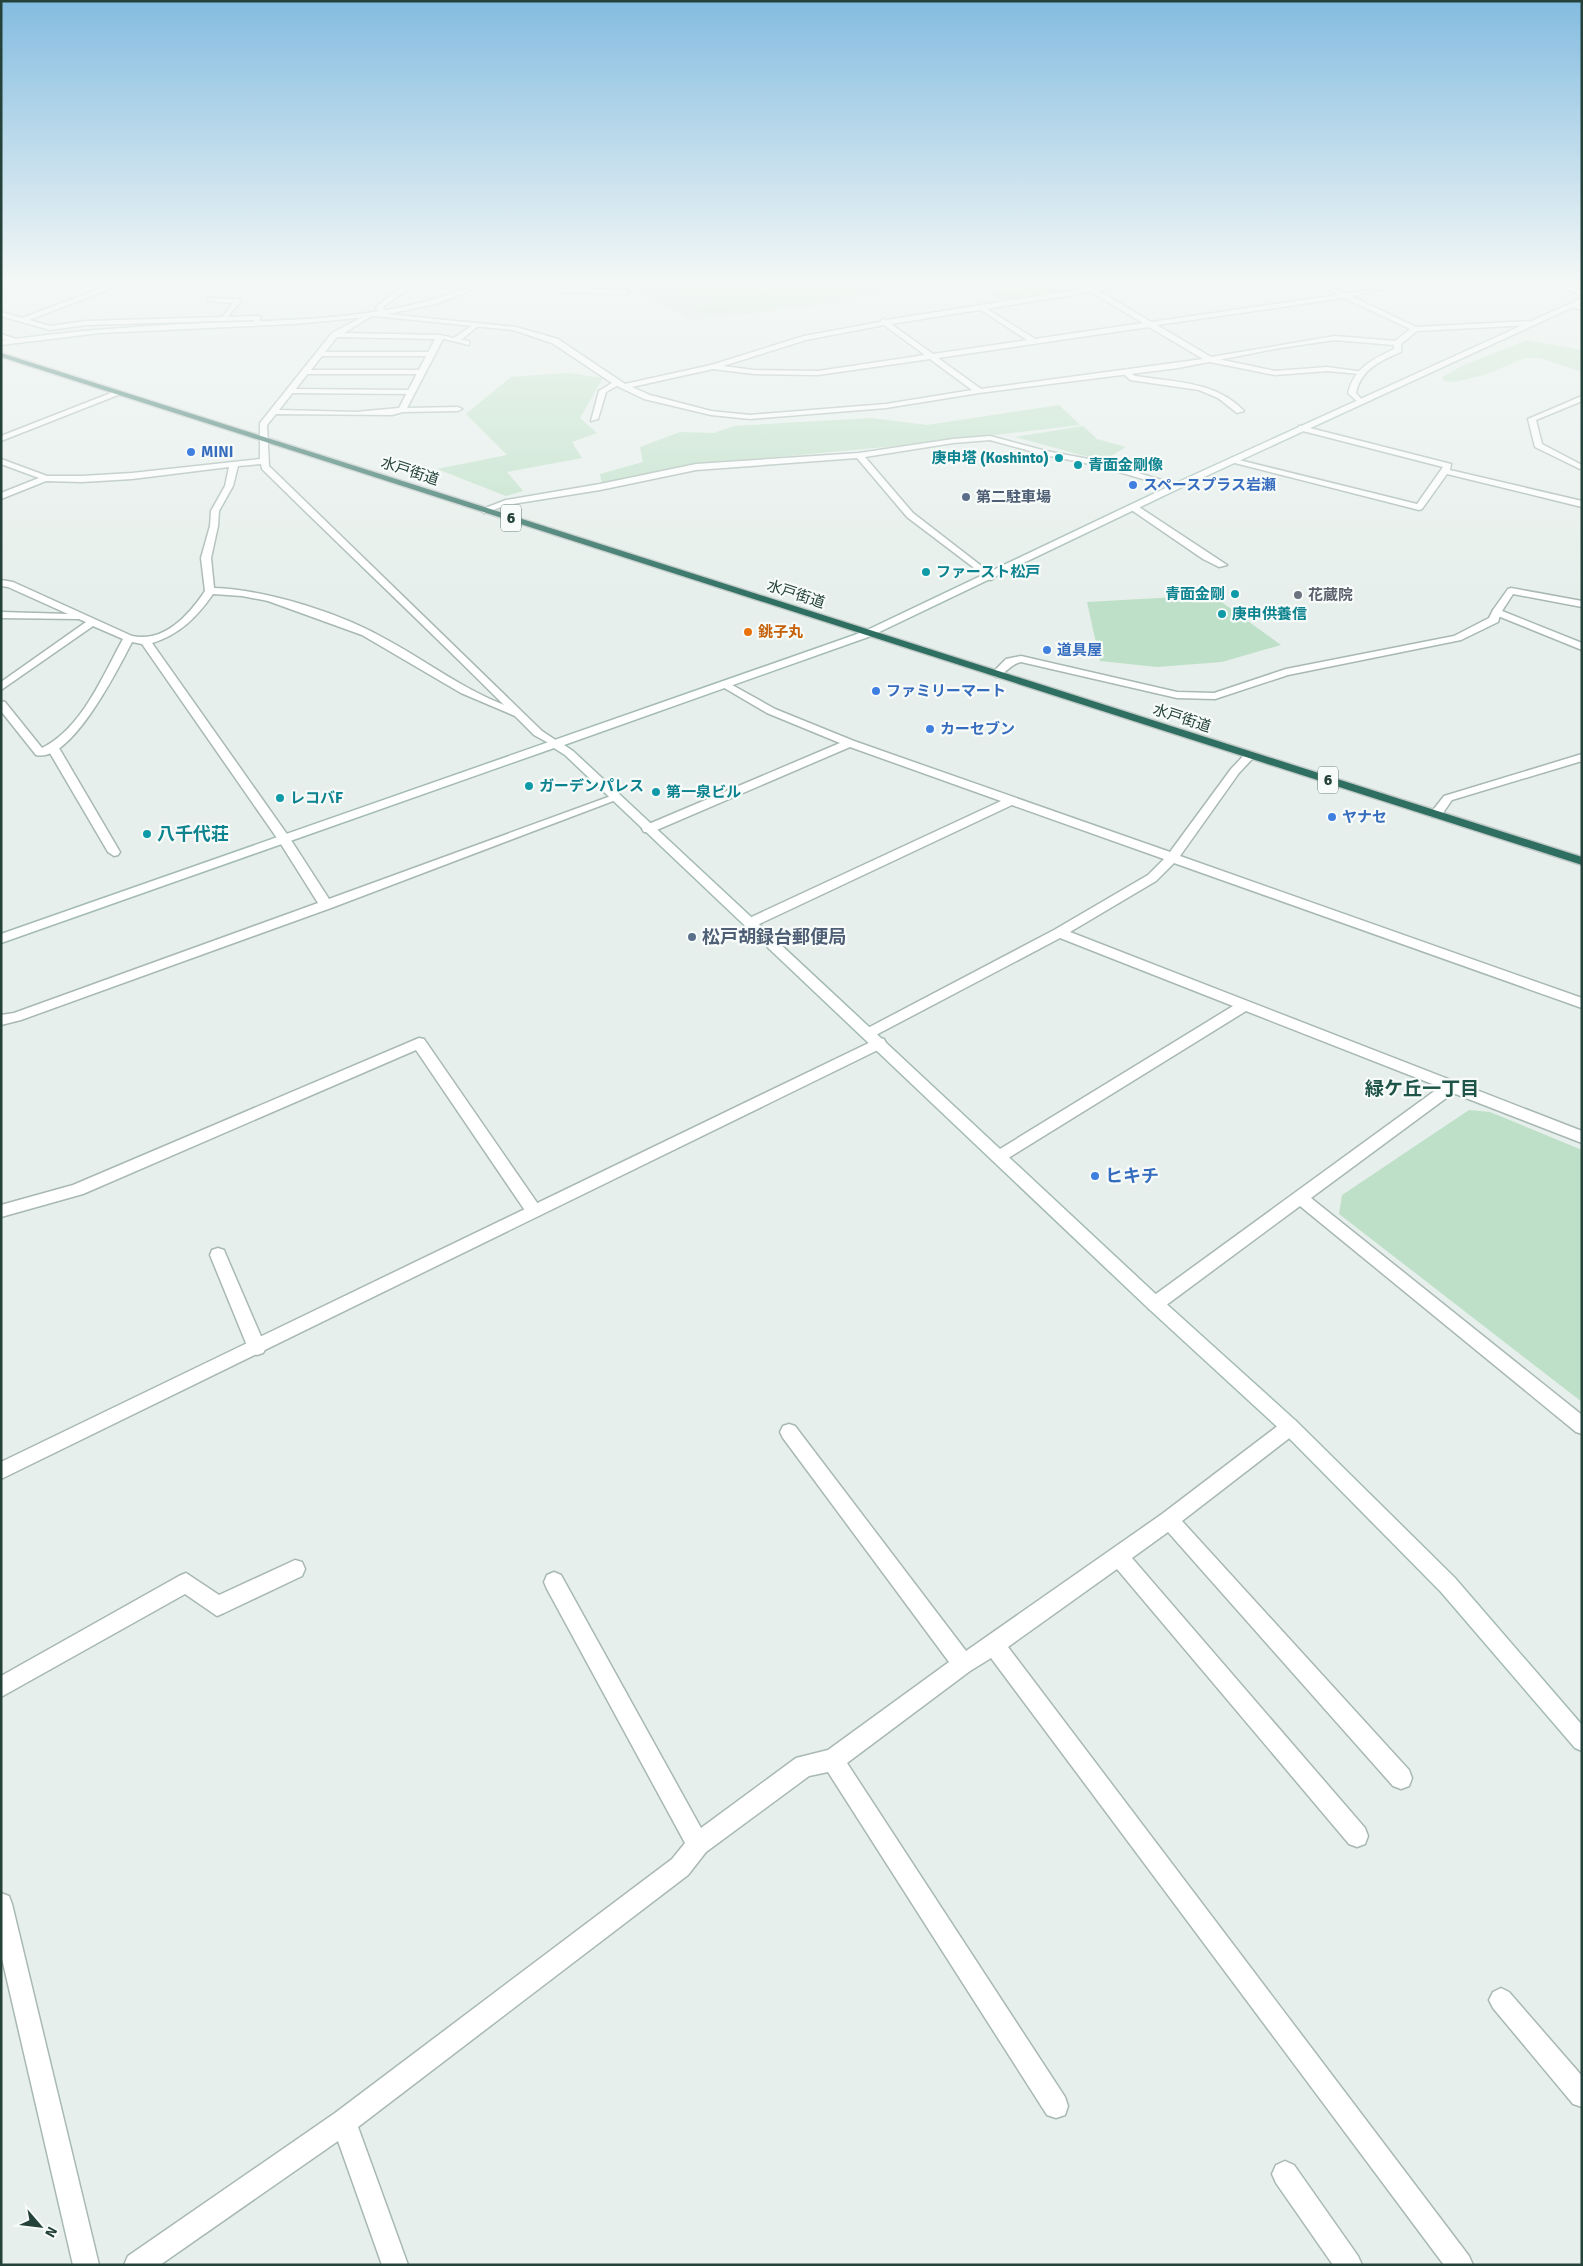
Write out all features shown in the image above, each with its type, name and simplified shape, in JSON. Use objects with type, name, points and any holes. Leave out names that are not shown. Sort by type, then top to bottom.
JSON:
[{"type":"highway","name":"水戸街道","points":[[105,389],[867,634],[1582,860]]},
{"type":"street","points":[[402,410],[413,389]]},
{"type":"street","points":[[594,419],[603,391],[609,389]]},
{"type":"street","points":[[631,389],[647,397],[711,413],[750,417],[860,409],[997,389]]},
{"type":"street","points":[[1203,389],[1222,396],[1240,411]]},
{"type":"street","points":[[1354,389],[1352,393],[1359,401]]},
{"type":"street","points":[[1,939],[867,634],[1386,389]]},
{"type":"street","points":[[411,392],[290,391],[263,425],[265,441],[263,461],[277,480],[538,733],[568,752],[648,829],[1000,1156],[1155,1304],[1290,1427],[1448,1585],[1582,1741]]},
{"type":"street","points":[[1,439],[119,393]]},
{"type":"street","points":[[1582,398],[1532,420],[1538,445],[1582,468]]},
{"type":"street","points":[[273,412],[356,414],[392,413],[402,410],[458,409]]},
{"type":"street","points":[[1231,461],[1419,507],[1448,466],[1302,428]]},
{"type":"street","points":[[484,510],[506,503],[600,487],[696,467],[859,455],[953,441],[990,438],[1045,453],[1096,463],[1177,486]]},
{"type":"street","points":[[859,455],[910,515],[990,577]]},
{"type":"street","points":[[1,461],[39,474],[45,478]]},
{"type":"street","points":[[1,496],[45,478],[132,476],[234,466],[263,461]]},
{"type":"street","points":[[4,582],[129,638],[146,642],[164,638],[191,617],[210,591],[206,558],[214,526],[215,511],[229,486],[234,466]]},
{"type":"street","points":[[1444,471],[1582,504]]},
{"type":"street","points":[[1134,507],[1206,557],[1222,565]]},
{"type":"street","points":[[210,591],[238,591],[269,597],[362,631],[387,644],[463,692],[490,704],[518,713]]},
{"type":"street","points":[[996,674],[1010,661],[1021,659],[1177,695],[1214,696],[1286,672],[1458,638],[1494,620],[1496,612],[1511,591],[1582,604]]},
{"type":"street","points":[[1496,612],[1582,647]]},
{"type":"street","points":[[1,615],[87,620]]},
{"type":"street","points":[[1,687],[87,620]]},
{"type":"street","points":[[1,704],[40,753],[53,748],[68,735],[99,695],[129,638]]},
{"type":"street","points":[[146,642],[285,840],[326,905]]},
{"type":"street","points":[[725,684],[780,714],[850,744],[1174,856],[1582,1003]]},
{"type":"street","points":[[648,829],[850,744]]},
{"type":"street","points":[[53,748],[114,852]]},
{"type":"street","points":[[1,1471],[534,1212],[874,1038],[1059,933],[1152,878],[1174,856],[1234,771],[1250,755]]},
{"type":"street","points":[[1436,814],[1448,798],[1582,757]]},
{"type":"street","points":[[1,1020],[16,1017],[326,905],[615,798]]},
{"type":"street","points":[[750,923],[1012,800]]},
{"type":"street","points":[[1059,933],[1582,1137]]},
{"type":"street","points":[[1000,1156],[1245,1006]]},
{"type":"street","points":[[1,1211],[78,1190],[419,1043],[534,1212]]},
{"type":"street","points":[[1155,1304],[1452,1086]]},
{"type":"street","points":[[1301,1198],[1582,1426]]},
{"type":"street","points":[[218,1255],[257,1348]]},
{"type":"street","points":[[137,2265],[344,2122],[680,1867],[698,1844],[804,1766],[834,1760],[963,1664],[994,1645],[1169,1520],[1290,1427]]},
{"type":"street","points":[[789,1432],[963,1664]]},
{"type":"street","points":[[1169,1520],[1401,1778]]},
{"type":"street","points":[[1118,1556],[1356,1836]]},
{"type":"street","points":[[1,1687],[186,1583],[217,1606],[295,1569]]},
{"type":"street","points":[[554,1582],[698,1844]]},
{"type":"street","points":[[994,1645],[1460,2265]]},
{"type":"street","points":[[834,1760],[1056,2106]]},
{"type":"street","points":[[1,1904],[86,2265]]},
{"type":"street","points":[[1500,2000],[1582,2095]]},
{"type":"street","points":[[344,2122],[395,2265]]},
{"type":"street","points":[[1285,2174],[1349,2265]]},
{"type":"green space","points":[[497,389],[597,389],[580,418],[597,433],[572,442],[582,458],[507,472],[523,491],[506,496],[437,469],[507,455],[466,414]]},
{"type":"green space","points":[[1059,405],[1080,425],[917,444],[702,464],[602,484],[600,474],[643,462],[640,447],[680,432],[714,433],[734,426],[871,418],[927,425]]},
{"type":"green space","points":[[1083,426],[1097,439],[1126,447],[1103,461],[1015,437]]},
{"type":"green space","points":[[1212,595],[1281,645],[1222,662],[1157,667],[1100,661],[1087,602]]},
{"type":"green space","points":[[1469,1110],[1490,1112],[1582,1150],[1582,1402],[1339,1214],[1342,1195]]},
{"type":"place","name":"MINI","points":[[191,452]]},
{"type":"place","name":"庚申塔 (Koshinto)","points":[[1059,458]]},
{"type":"place","name":"青面金剛像","points":[[1078,465]]},
{"type":"place","name":"スペースプラス岩瀬","points":[[1133,485]]},
{"type":"place","name":"第二駐車場","points":[[966,497]]},
{"type":"place","name":"ファースト松戸","points":[[926,572]]},
{"type":"place","name":"青面金剛","points":[[1235,594]]},
{"type":"place","name":"花蔵院","points":[[1298,595]]},
{"type":"place","name":"庚申供養信","points":[[1222,614]]},
{"type":"place","name":"銚子丸","points":[[748,632]]},
{"type":"place","name":"道具屋","points":[[1047,650]]},
{"type":"place","name":"ファミリーマート","points":[[876,691]]},
{"type":"place","name":"カーセブン","points":[[930,729]]},
{"type":"place","name":"ガーデンパレス","points":[[529,786]]},
{"type":"place","name":"第一泉ビル","points":[[656,792]]},
{"type":"place","name":"レコバF","points":[[280,798]]},
{"type":"place","name":"ヤナセ","points":[[1332,817]]},
{"type":"place","name":"八千代荘","points":[[147,834]]},
{"type":"place","name":"松戸胡録台郵便局","points":[[692,937]]},
{"type":"place","name":"ヒキチ","points":[[1095,1176]]},
{"type":"district","name":"緑ケ丘一丁目","points":[[1422,1089]]}]
